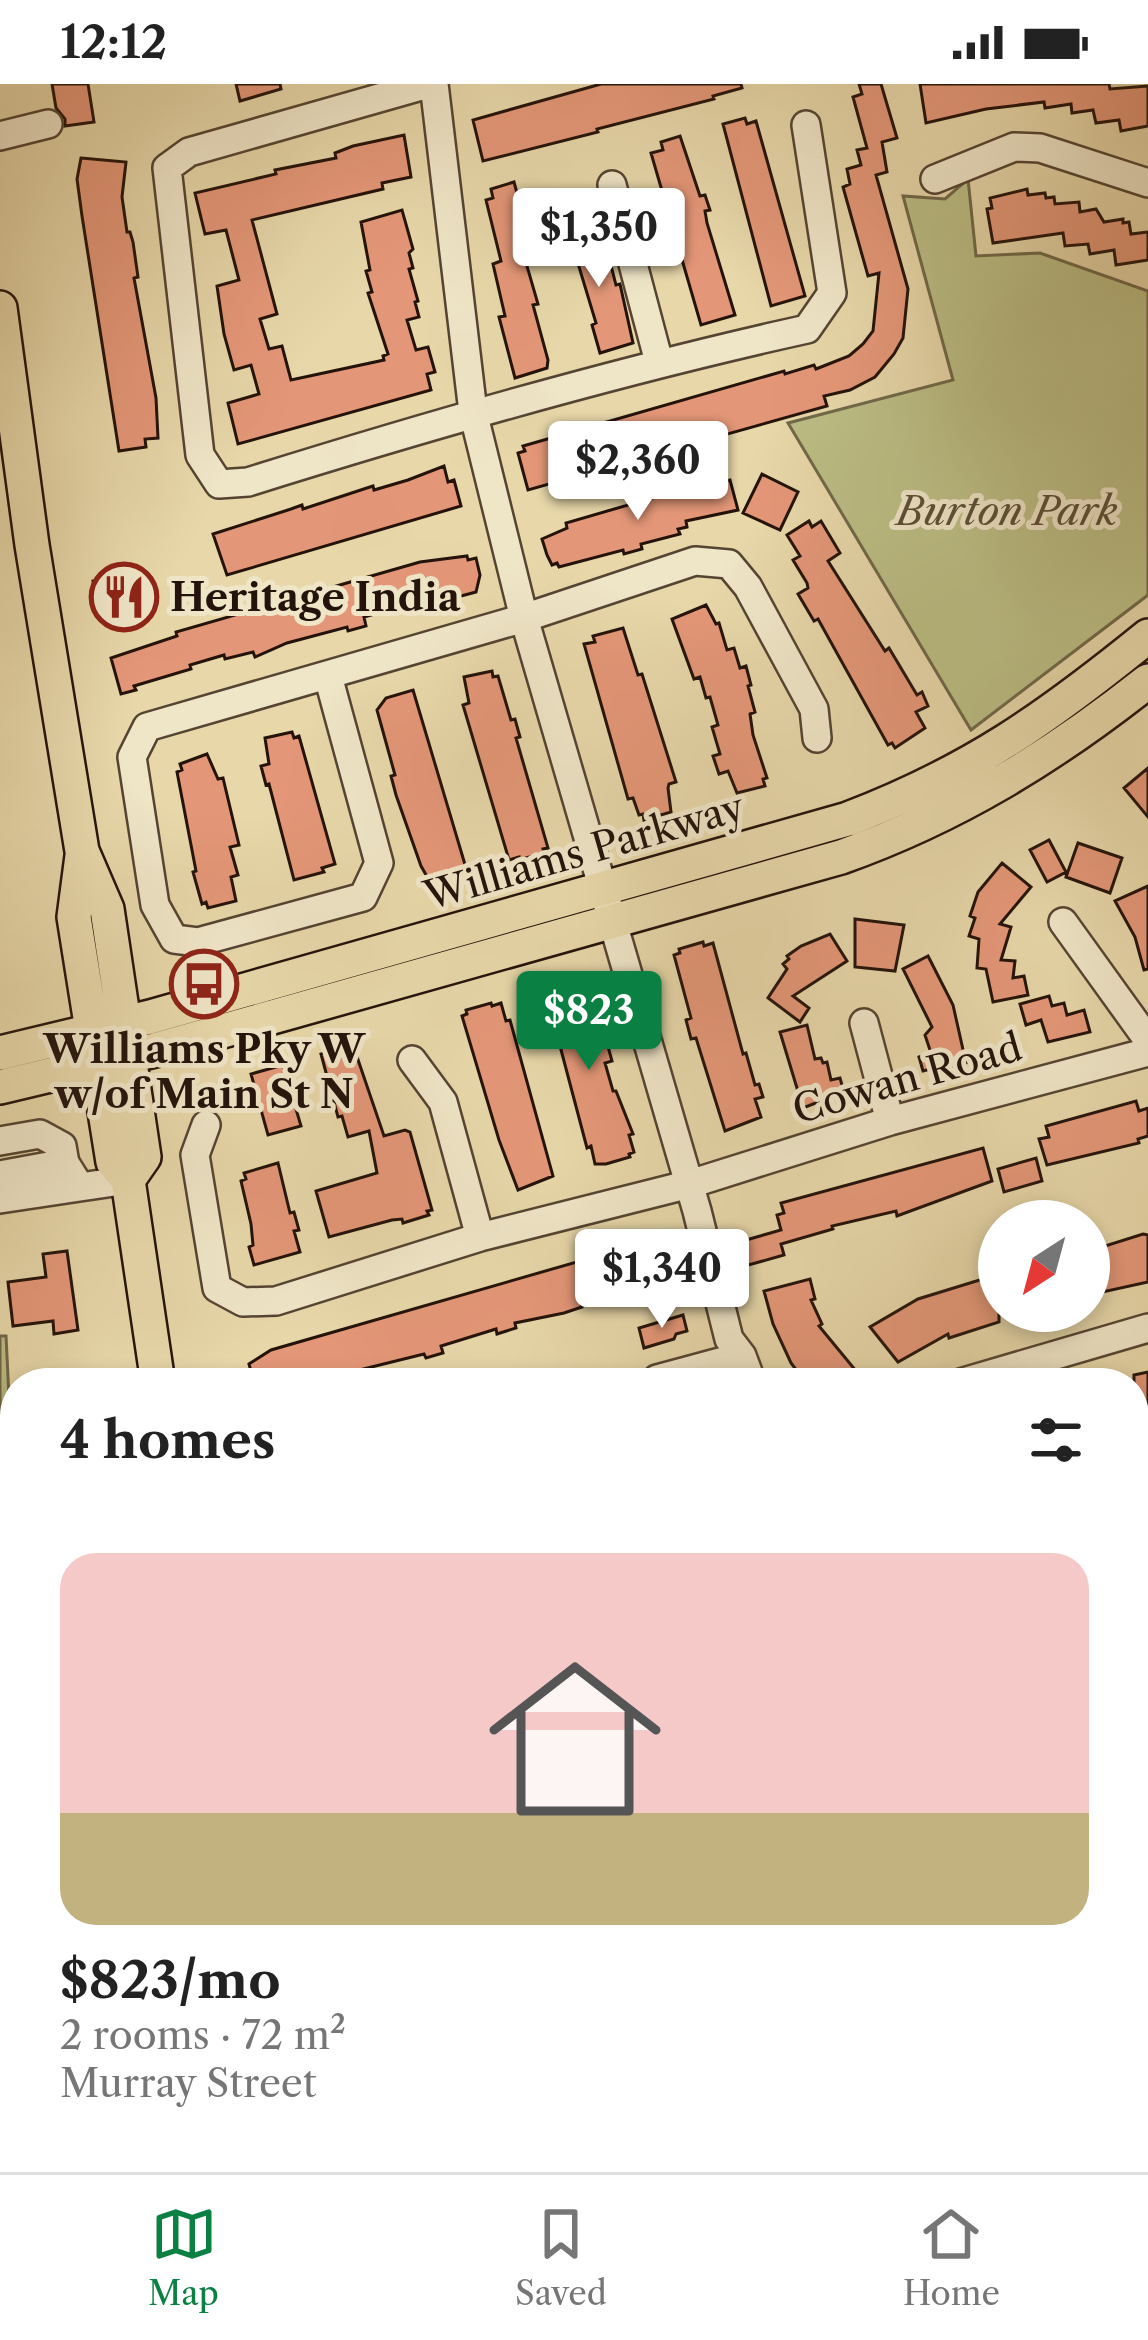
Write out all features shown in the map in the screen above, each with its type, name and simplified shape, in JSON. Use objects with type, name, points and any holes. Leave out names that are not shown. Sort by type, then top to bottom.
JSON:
[{"type":"main road","points":[[0,308],[32,545],[82,851],[74,917],[144,1157],[128,1180],[156,1368]]},
{"type":"main road","name":"Williams Parkway","points":[[0,1088],[111,1044],[605,889],[797,835],[906,796],[1024,733],[1136,646]]},
{"type":"main road","name":"Williams Parkway","points":[[0,1053],[111,1044],[615,922],[841,857],[929,823],[1038,764],[1148,682]]},
{"type":"street","points":[[746,1368],[729,1340],[690,1184],[524,618],[473,412],[431,84],[189,152],[167,168],[200,455],[219,484],[248,482],[473,412],[807,328],[832,293],[806,125]]},
{"type":"street","points":[[0,136],[47,124]]},
{"type":"street","points":[[935,179],[1014,147],[1040,148],[1148,183]]},
{"type":"street","points":[[612,185],[659,362]]},
{"type":"street","points":[[328,676],[379,863],[363,897],[198,942],[174,939],[154,905],[132,757],[147,728],[524,618],[695,561],[729,564],[748,587],[814,709],[817,738]]},
{"type":"street","points":[[1136,646],[1148,682]]},
{"type":"street","points":[[1063,922],[1148,1040]]},
{"type":"street","points":[[864,1024],[890,1121]]},
{"type":"street","name":"Cowan Road","points":[[206,1124],[195,1155],[218,1288],[243,1301],[276,1300],[480,1237],[690,1184],[890,1121],[1148,1052]]},
{"type":"street","points":[[412,1060],[443,1102],[480,1237]]},
{"type":"street","points":[[0,1141],[40,1134],[62,1146],[73,1175]]},
{"type":"street","points":[[0,1175],[128,1180]]},
{"type":"street","points":[[0,1199],[73,1175]]},
{"type":"street","points":[[1011,1368],[1148,1328]]},
{"type":"green space","name":"Burton Park","points":[[968,179],[976,256],[1040,253],[1148,291],[1148,595],[971,730],[788,423],[953,380],[903,196],[945,199]]},
{"type":"green space","points":[[0,1336],[6,1336],[8,1368],[0,1368]]},
{"type":"building","points":[[52,84],[88,84],[94,122],[65,126]]},
{"type":"building","points":[[236,84],[280,84],[281,89],[240,101]]},
{"type":"building","points":[[601,84],[741,84],[742,88],[483,161],[473,120]]},
{"type":"building","points":[[859,84],[881,84],[897,138],[882,142],[887,172],[876,175],[908,289],[903,338],[894,354],[875,377],[824,396],[827,406],[528,490],[518,453],[525,451],[523,446],[784,371],[814,365],[816,369],[849,356],[863,344],[873,331],[879,273],[868,276],[843,187],[850,184],[847,169],[861,165],[857,150],[867,148],[853,97],[862,94]]},
{"type":"building","points":[[920,84],[1148,86],[1148,126],[1121,131],[1119,120],[1096,123],[1093,110],[1072,113],[1071,104],[1045,108],[1044,102],[926,123]]},
{"type":"building","points":[[745,118],[747,124],[756,121],[805,296],[771,306],[723,124]]},
{"type":"building","points":[[404,135],[411,177],[382,183],[383,189],[252,220],[277,314],[260,319],[269,349],[282,346],[291,380],[384,360],[388,354],[368,293],[372,292],[366,271],[370,270],[361,222],[402,210],[413,249],[409,253],[413,268],[409,269],[419,317],[407,320],[416,350],[428,347],[435,372],[427,374],[431,390],[238,444],[228,403],[259,394],[251,365],[234,370],[224,334],[217,286],[239,280],[226,230],[205,234],[195,193],[336,158],[335,153],[353,146]]},
{"type":"building","points":[[680,136],[700,196],[705,195],[710,210],[705,211],[707,223],[735,315],[701,325],[651,153],[663,150],[661,142]]},
{"type":"building","points":[[81,158],[126,162],[122,197],[156,398],[158,438],[145,439],[146,447],[119,451],[77,179]]},
{"type":"building","points":[[514,182],[530,240],[520,242],[548,360],[547,368],[515,378],[499,317],[505,316],[493,264],[501,261],[486,200],[493,198],[491,189]]},
{"type":"building","points":[[1027,189],[1028,195],[1054,197],[1055,204],[1079,202],[1080,212],[1096,209],[1104,222],[1123,219],[1129,222],[1131,234],[1148,232],[1148,260],[1116,265],[1114,250],[1090,254],[1088,244],[1065,246],[1063,233],[993,243],[987,209],[992,208],[990,198]]},
{"type":"building","points":[[582,228],[585,237],[593,235],[599,256],[608,254],[633,343],[600,353],[577,260],[567,263],[559,234]]},
{"type":"building","points":[[444,466],[448,482],[454,480],[461,506],[227,575],[213,534]]},
{"type":"building","points":[[762,474],[798,492],[780,530],[743,513]]},
{"type":"building","points":[[721,478],[722,482],[730,480],[738,510],[686,521],[687,527],[678,529],[680,534],[641,544],[642,549],[624,554],[623,550],[559,567],[547,555],[542,539],[567,528],[566,523]]},
{"type":"building","points":[[809,521],[812,527],[821,521],[840,553],[828,561],[885,651],[889,648],[928,706],[916,712],[925,728],[895,748],[888,745],[818,619],[814,621],[798,594],[808,588],[793,560],[800,556],[787,535]]},
{"type":"building","points":[[467,556],[468,560],[476,558],[480,575],[476,592],[364,617],[366,626],[287,643],[255,657],[253,652],[225,659],[224,655],[121,694],[111,658],[177,636],[176,632],[420,562]]},
{"type":"building","name":"Heritage India","points":[[133,577],[134,587],[151,585],[155,608],[98,616],[93,581]]},
{"type":"building","points":[[706,605],[719,623],[727,650],[734,648],[740,668],[746,666],[755,712],[750,714],[753,735],[767,778],[763,779],[765,786],[737,793],[728,771],[719,774],[713,756],[720,754],[712,727],[718,725],[710,697],[706,698],[700,677],[694,679],[672,619]]},
{"type":"building","points":[[623,628],[676,782],[668,788],[671,812],[644,820],[633,798],[628,799],[584,644],[595,642],[593,636]]},
{"type":"building","points":[[492,671],[493,677],[498,676],[511,720],[515,719],[520,737],[516,738],[548,848],[519,860],[509,860],[463,705],[469,703],[464,677]]},
{"type":"building","points":[[413,690],[469,878],[433,887],[396,795],[377,710],[386,698]]},
{"type":"building","points":[[292,732],[294,738],[299,736],[335,864],[294,880],[261,766],[269,764],[265,738]]},
{"type":"building","points":[[207,754],[218,779],[223,778],[239,845],[230,847],[238,875],[231,877],[236,901],[208,908],[206,902],[202,904],[193,872],[177,772],[182,770],[180,764]]},
{"type":"building","points":[[1148,768],[1148,817],[1124,788]]},
{"type":"building","points":[[1049,840],[1066,872],[1047,882],[1030,850]]},
{"type":"building","points":[[1078,843],[1122,858],[1110,893],[1066,877]]},
{"type":"building","points":[[1002,863],[1031,887],[1000,924],[1011,927],[1001,960],[1015,961],[1013,978],[1024,976],[1028,995],[993,1002],[986,969],[977,968],[979,939],[969,936],[975,918],[970,916],[978,892]]},
{"type":"building","points":[[1148,886],[1148,969],[1144,970],[1135,937],[1115,901]]},
{"type":"building","points":[[855,919],[904,925],[895,971],[855,967]]},
{"type":"building","points":[[830,934],[847,961],[793,996],[809,1008],[800,1022],[768,998],[787,969],[783,964],[787,956]]},
{"type":"building","points":[[703,942],[704,946],[713,943],[743,1054],[763,1097],[755,1099],[761,1117],[725,1131],[696,1038],[691,1039],[686,1020],[691,1018],[674,955]]},
{"type":"building","points":[[928,956],[953,1005],[966,1063],[936,1071],[923,1071],[919,1057],[931,1053],[925,1035],[932,1027],[903,969]]},
{"type":"building","points":[[580,976],[602,1045],[607,1043],[612,1061],[605,1063],[613,1091],[633,1134],[629,1135],[634,1152],[630,1157],[606,1164],[595,1164],[591,1146],[587,1148],[547,1010],[545,992],[554,989],[554,983]]},
{"type":"building","points":[[1049,996],[1052,1006],[1064,1003],[1067,1015],[1084,1010],[1090,1032],[1048,1042],[1041,1020],[1026,1025],[1020,1004]]},
{"type":"building","points":[[501,1003],[506,1021],[510,1020],[553,1176],[518,1190],[462,1016],[466,1010]]},
{"type":"building","points":[[807,1025],[815,1059],[827,1062],[831,1080],[840,1078],[844,1092],[803,1108],[780,1032]]},
{"type":"building","points":[[353,1045],[384,1136],[410,1132],[432,1210],[403,1223],[392,1220],[329,1237],[316,1191],[377,1173],[369,1131],[348,1137],[342,1116],[338,1117],[321,1054]]},
{"type":"building","points":[[283,1065],[301,1126],[268,1135],[251,1074]]},
{"type":"building","points":[[1136,1101],[1139,1111],[1148,1108],[1148,1136],[1138,1139],[1139,1143],[1047,1165],[1039,1139],[1049,1137],[1046,1126]]},
{"type":"building","points":[[983,1148],[992,1181],[897,1216],[896,1211],[832,1226],[781,1244],[784,1255],[745,1266],[739,1242],[781,1230],[777,1215],[784,1213],[781,1203]]},
{"type":"building","points":[[1036,1158],[1042,1181],[1004,1192],[998,1169]]},
{"type":"building","points":[[278,1163],[299,1230],[294,1231],[300,1252],[254,1265],[241,1181],[246,1179],[244,1173]]},
{"type":"building","points":[[1148,1235],[1148,1282],[1110,1290],[1110,1244]]},
{"type":"building","points":[[660,1238],[663,1250],[669,1248],[678,1279],[625,1290],[564,1313],[515,1323],[516,1328],[497,1334],[496,1329],[441,1346],[443,1353],[426,1358],[424,1354],[368,1368],[250,1368],[249,1364],[271,1350]]},
{"type":"building","points":[[67,1251],[78,1330],[54,1334],[53,1321],[13,1326],[8,1282],[46,1277],[43,1254]]},
{"type":"building","points":[[810,1279],[819,1326],[854,1368],[795,1368],[773,1324],[764,1291]]},
{"type":"building","points":[[978,1280],[978,1329],[949,1338],[948,1334],[898,1362],[870,1327],[918,1299]]},
{"type":"building","points":[[683,1315],[687,1331],[644,1348],[639,1328]]},
{"type":"place","name":"Heritage India","points":[[124,597]]},
{"type":"place","name":"Williams Pky W w/of Main St N","points":[[204,984]]}]
